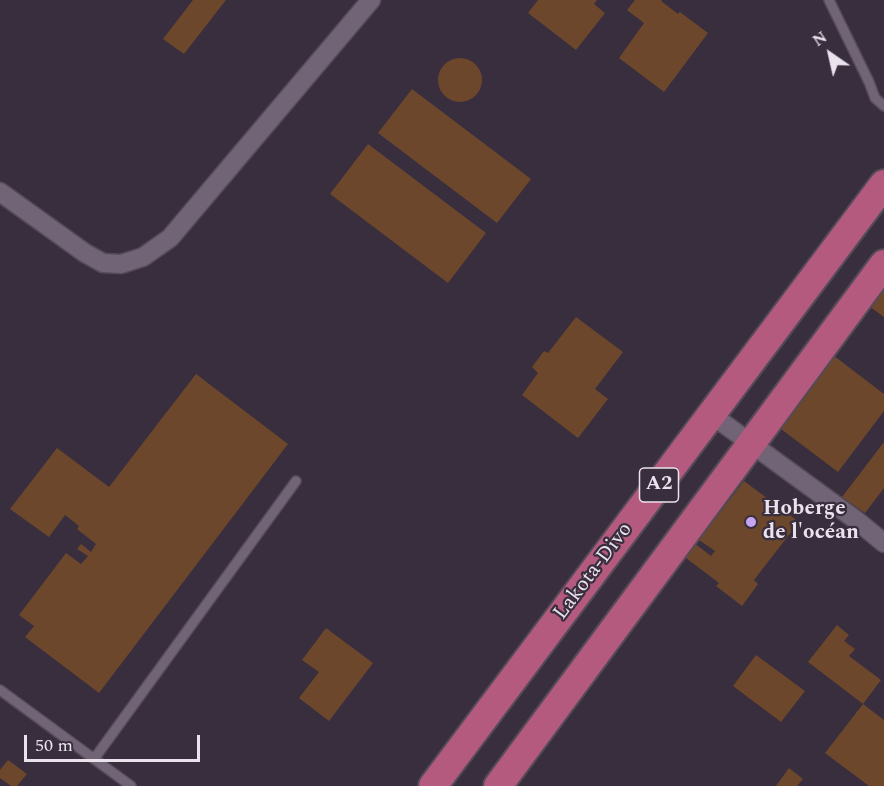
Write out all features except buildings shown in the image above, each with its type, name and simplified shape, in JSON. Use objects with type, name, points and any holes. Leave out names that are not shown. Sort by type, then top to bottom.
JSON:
[{"type":"main road","name":"Lakota-Divo","points":[[434,786],[884,184]]},
{"type":"main road","points":[[498,786],[884,264]]},
{"type":"street","points":[[0,192],[103,263],[121,264],[143,257],[170,238],[371,0]]},
{"type":"street","points":[[712,415],[884,543]]},
{"type":"lane","points":[[829,0],[875,98],[884,106]]},
{"type":"lane","points":[[94,759],[296,481]]},
{"type":"lane","points":[[0,690],[131,786]]},
{"type":"place","name":"Hoberge de l'océan","points":[[751,522]]}]
